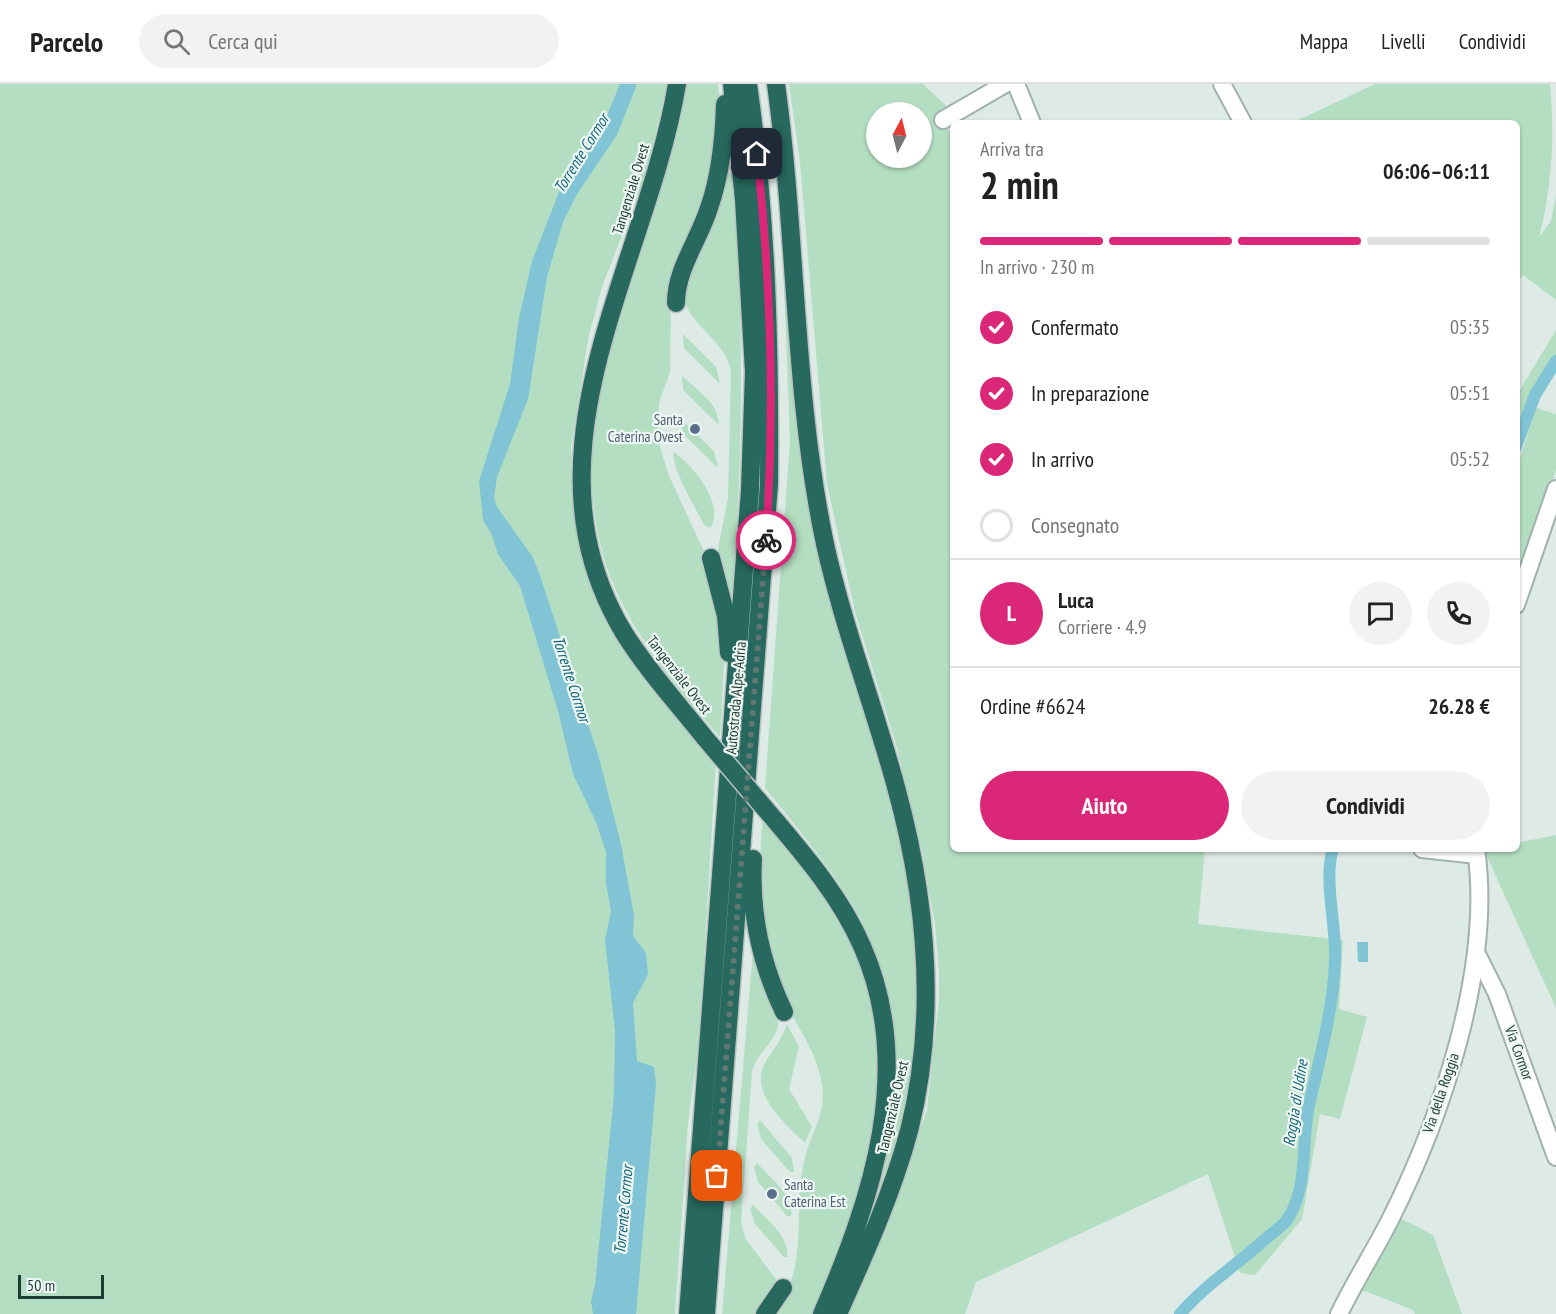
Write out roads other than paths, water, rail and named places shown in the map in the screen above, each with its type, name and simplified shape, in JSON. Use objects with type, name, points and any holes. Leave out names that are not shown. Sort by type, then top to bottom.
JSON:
[{"type":"highway","name":"Tangenziale Ovest","points":[[676,84],[672,110],[653,183],[615,297],[587,403],[581,477],[588,539],[607,599],[625,634],[705,738],[774,819],[837,900],[862,946],[874,985],[885,1035],[887,1090],[878,1152],[850,1249],[822,1314]]},
{"type":"highway","points":[[676,303],[679,277],[703,225],[715,188],[723,144],[727,84]]},
{"type":"highway","name":"Autostrada Alpe-Adria","points":[[688,1314],[750,490],[754,372],[744,200],[732,84]]},
{"type":"highway","name":"Autostrada Alpe-Adria","points":[[706,1314],[769,484],[770,368],[765,238],[748,84]]},
{"type":"highway","name":"Tangenziale Ovest","points":[[776,84],[810,456],[825,543],[907,831],[918,888],[928,992],[923,1051],[909,1132],[888,1197],[838,1314]]},
{"type":"highway","points":[[711,558],[729,635],[723,717],[732,745]]},
{"type":"highway","points":[[751,726],[758,769],[752,881],[753,906],[764,959],[784,1012]]},
{"type":"highway","points":[[765,1314],[783,1287]]},
{"type":"street","points":[[943,120],[1005,84]]},
{"type":"street","points":[[1016,84],[1031,120]]},
{"type":"street","points":[[1221,84],[1242,120]]},
{"type":"street","points":[[1520,593],[1556,489]]},
{"type":"street","name":"Via della Roggia","points":[[1339,1314],[1393,1215],[1440,1101],[1455,1056],[1476,952],[1482,886],[1477,852]]},
{"type":"street","name":"Via Cormor","points":[[1476,952],[1497,994],[1556,1157]]},
{"type":"water","name":"Torrente Cormor","points":[[620,84],[637,84],[617,135],[577,194],[563,222],[547,277],[528,399],[497,477],[494,498],[497,507],[532,556],[539,572],[599,758],[621,844],[634,916],[633,936],[646,953],[648,974],[633,1003],[637,1061],[654,1067],[656,1084],[636,1314],[593,1314],[591,1301],[595,1285],[614,1095],[615,1031],[605,940],[611,911],[606,883],[606,852],[597,824],[573,774],[558,711],[520,586],[498,554],[492,535],[483,520],[479,481],[510,384],[519,318],[532,261],[559,192],[597,140]]},
{"type":"water","points":[[1357,942],[1368,942],[1368,962],[1358,962]]},
{"type":"waterway","name":"Roggia di Udine","points":[[1520,436],[1535,395],[1556,361]]},
{"type":"waterway","name":"Roggia di Udine","points":[[1180,1314],[1209,1286],[1286,1221],[1298,1195],[1309,1105],[1334,980],[1335,948],[1329,875],[1332,852]]},
{"type":"place","name":"Santa Caterina Ovest","points":[[695,429]]},
{"type":"place","name":"Santa Caterina Est","points":[[772,1194]]}]
